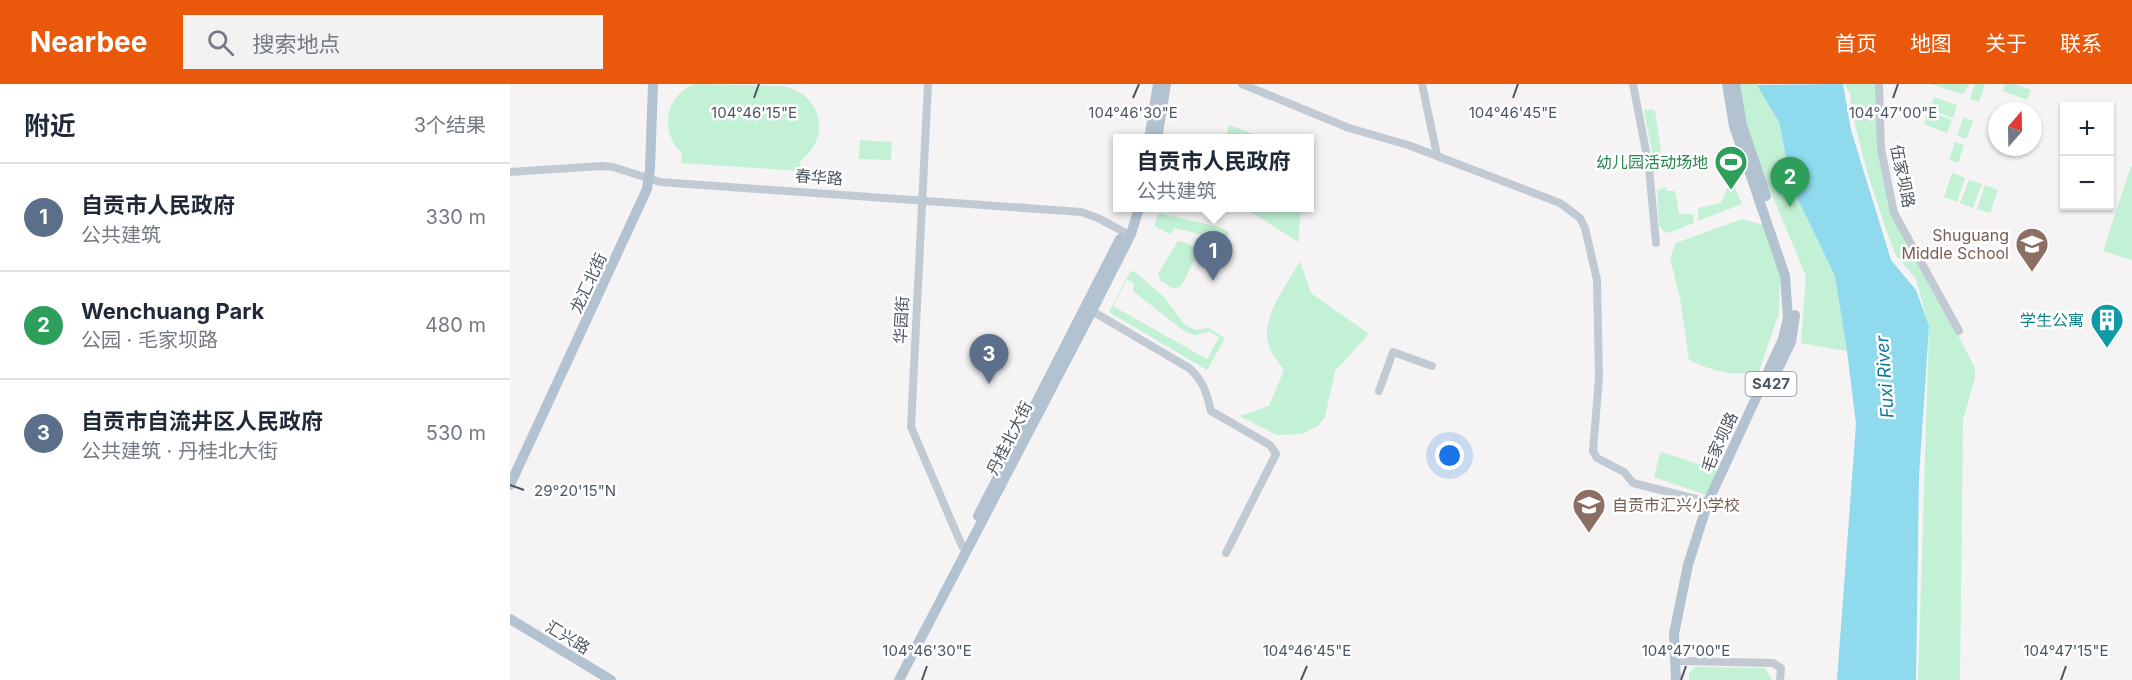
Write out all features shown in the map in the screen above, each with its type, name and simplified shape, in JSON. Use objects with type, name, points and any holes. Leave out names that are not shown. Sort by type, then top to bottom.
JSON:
[{"type":"main road","name":"龙汇北街","points":[[510,468],[646,179],[647,84]]},
{"type":"main road","name":"龙汇北街","points":[[510,484],[639,208],[646,179],[653,84]]},
{"type":"main road","points":[[1150,134],[1158,84]]},
{"type":"main road","points":[[1158,134],[1166,84]]},
{"type":"main road","name":"毛家坝路","points":[[1676,680],[1674,634],[1688,565],[1708,502],[1783,339],[1788,318],[1785,276],[1734,126],[1726,84]]},
{"type":"main road","name":"毛家坝路","points":[[1683,680],[1681,636],[1684,609],[1694,568],[1715,504],[1791,342],[1795,319],[1792,273],[1742,125],[1735,84]]},
{"type":"main road","name":"丹桂北大街","points":[[891,680],[1124,232],[1130,212]]},
{"type":"main road","name":"丹桂北大街","points":[[899,680],[1092,311],[1131,234],[1138,212]]},
{"type":"main road","name":"汇兴路","points":[[510,619],[611,680]]},
{"type":"main road","points":[[510,626],[600,680]]},
{"type":"street","name":"华园街","points":[[928,84],[911,427],[962,546]]},
{"type":"street","points":[[1242,84],[1359,132],[1437,155],[1560,202],[1580,218],[1585,228],[1597,280],[1599,378],[1593,450],[1597,458],[1623,471],[1633,483],[1708,502]]},
{"type":"street","points":[[1422,84],[1437,155]]},
{"type":"street","points":[[1633,84],[1649,167],[1656,243]]},
{"type":"street","name":"伍家坝路","points":[[1879,84],[1881,149],[1894,213],[1959,330]]},
{"type":"street","name":"春华路","points":[[510,172],[601,166],[613,167],[646,179],[1081,212],[1124,232]]},
{"type":"street","points":[[1092,311],[1189,368],[1198,376],[1211,411],[1270,445],[1276,454],[1226,553]]},
{"type":"street","points":[[1379,391],[1393,352],[1432,366]]},
{"type":"street","points":[[1681,661],[1773,663],[1781,668],[1780,680]]},
{"type":"green space","points":[[695,84],[781,86],[795,90],[805,97],[813,106],[818,117],[819,128],[817,140],[800,161],[801,171],[681,163],[682,153],[670,135],[669,115],[677,97]]},
{"type":"green space","points":[[1739,84],[1757,84],[1779,122],[1792,187],[1835,276],[1847,351],[1801,343],[1806,276],[1763,174],[1746,123]]},
{"type":"green space","points":[[1844,84],[1876,84],[1888,200],[1975,368],[1975,378],[1963,420],[1960,680],[1918,680],[1929,328],[1916,279],[1895,254],[1887,232],[1868,175],[1852,113],[1850,93]]},
{"type":"green space","points":[[1932,84],[1969,84],[1965,92],[1961,94]]},
{"type":"green space","points":[[1975,84],[1985,84],[1979,102],[1970,99]]},
{"type":"green space","points":[[2005,84],[2015,84],[2031,90],[2027,100],[2003,91]]},
{"type":"green space","points":[[1934,97],[1957,105],[1953,118],[1929,109]]},
{"type":"green space","points":[[1644,110],[1655,111],[1663,164],[1654,162]]},
{"type":"green space","points":[[1928,111],[1952,120],[1947,133],[1924,124]]},
{"type":"green space","points":[[1964,117],[1973,121],[1966,139],[1957,135]]},
{"type":"green space","points":[[1229,125],[1253,134],[1227,134]]},
{"type":"green space","points":[[860,140],[892,142],[891,160],[859,159]]},
{"type":"green space","points":[[1955,142],[1964,145],[1958,163],[1949,160]]},
{"type":"green space","points":[[2132,166],[2132,260],[2103,251]]},
{"type":"green space","points":[[1952,173],[1965,178],[1957,202],[1944,197]]},
{"type":"green space","name":"幼儿园活动场地","points":[[1731,179],[1742,204],[1698,221],[1698,208],[1721,203]]},
{"type":"green space","points":[[1969,180],[1982,184],[1973,208],[1960,203]]},
{"type":"green space","points":[[1985,185],[1998,190],[1990,213],[1977,209]]},
{"type":"green space","points":[[1666,187],[1667,191],[1675,191],[1679,214],[1693,214],[1694,223],[1668,233],[1663,231],[1659,225],[1657,190]]},
{"type":"green space","points":[[1251,212],[1301,212],[1298,242]]},
{"type":"green space","points":[[1158,213],[1219,227],[1229,232],[1228,237],[1204,235],[1175,228],[1170,234],[1154,226]]},
{"type":"green space","points":[[1742,219],[1763,225],[1780,276],[1779,313],[1759,371],[1732,373],[1715,370],[1689,360],[1680,298],[1670,258],[1676,243]]},
{"type":"green space","points":[[1178,241],[1190,244],[1198,253],[1181,286],[1174,289],[1161,281],[1158,274]]},
{"type":"green space","points":[[1300,261],[1311,293],[1369,334],[1335,371],[1325,417],[1318,426],[1302,434],[1277,435],[1240,416],[1269,406],[1284,370],[1269,346],[1268,322],[1277,300]]},
{"type":"green space","points":[[1134,271],[1164,297],[1185,325],[1196,330],[1209,328],[1225,338],[1207,370],[1109,312],[1130,272]],"holes":[[[1127,280],[1134,283],[1133,291],[1184,331],[1194,335],[1210,332],[1219,337],[1207,359],[1113,306]]]},
{"type":"green space","points":[[1662,452],[1716,470],[1717,473],[1706,495],[1654,477]]},
{"type":"green space","points":[[1695,667],[1765,668],[1772,680],[1689,680],[1689,673]]},
{"type":"water","name":"Fuxi River","points":[[1843,84],[1851,130],[1891,260],[1916,290],[1929,326],[1919,476],[1916,680],[1837,680],[1856,424],[1847,351],[1835,276],[1792,187],[1779,122],[1757,85]]},
{"type":"place","name":"幼儿园活动场地","points":[[1731,191]]},
{"type":"place","name":"Wenchuang Park","points":[[1790,207]]},
{"type":"place","name":"Shuguang Middle School","points":[[2032,273]]},
{"type":"place","name":"自贡市人民政府","points":[[1213,281]]},
{"type":"place","name":"学生公寓","points":[[2107,349]]},
{"type":"place","name":"自贡市自流井区人民政府","points":[[989,384]]},
{"type":"place","name":"自贡市汇兴小学校","points":[[1589,534]]}]
